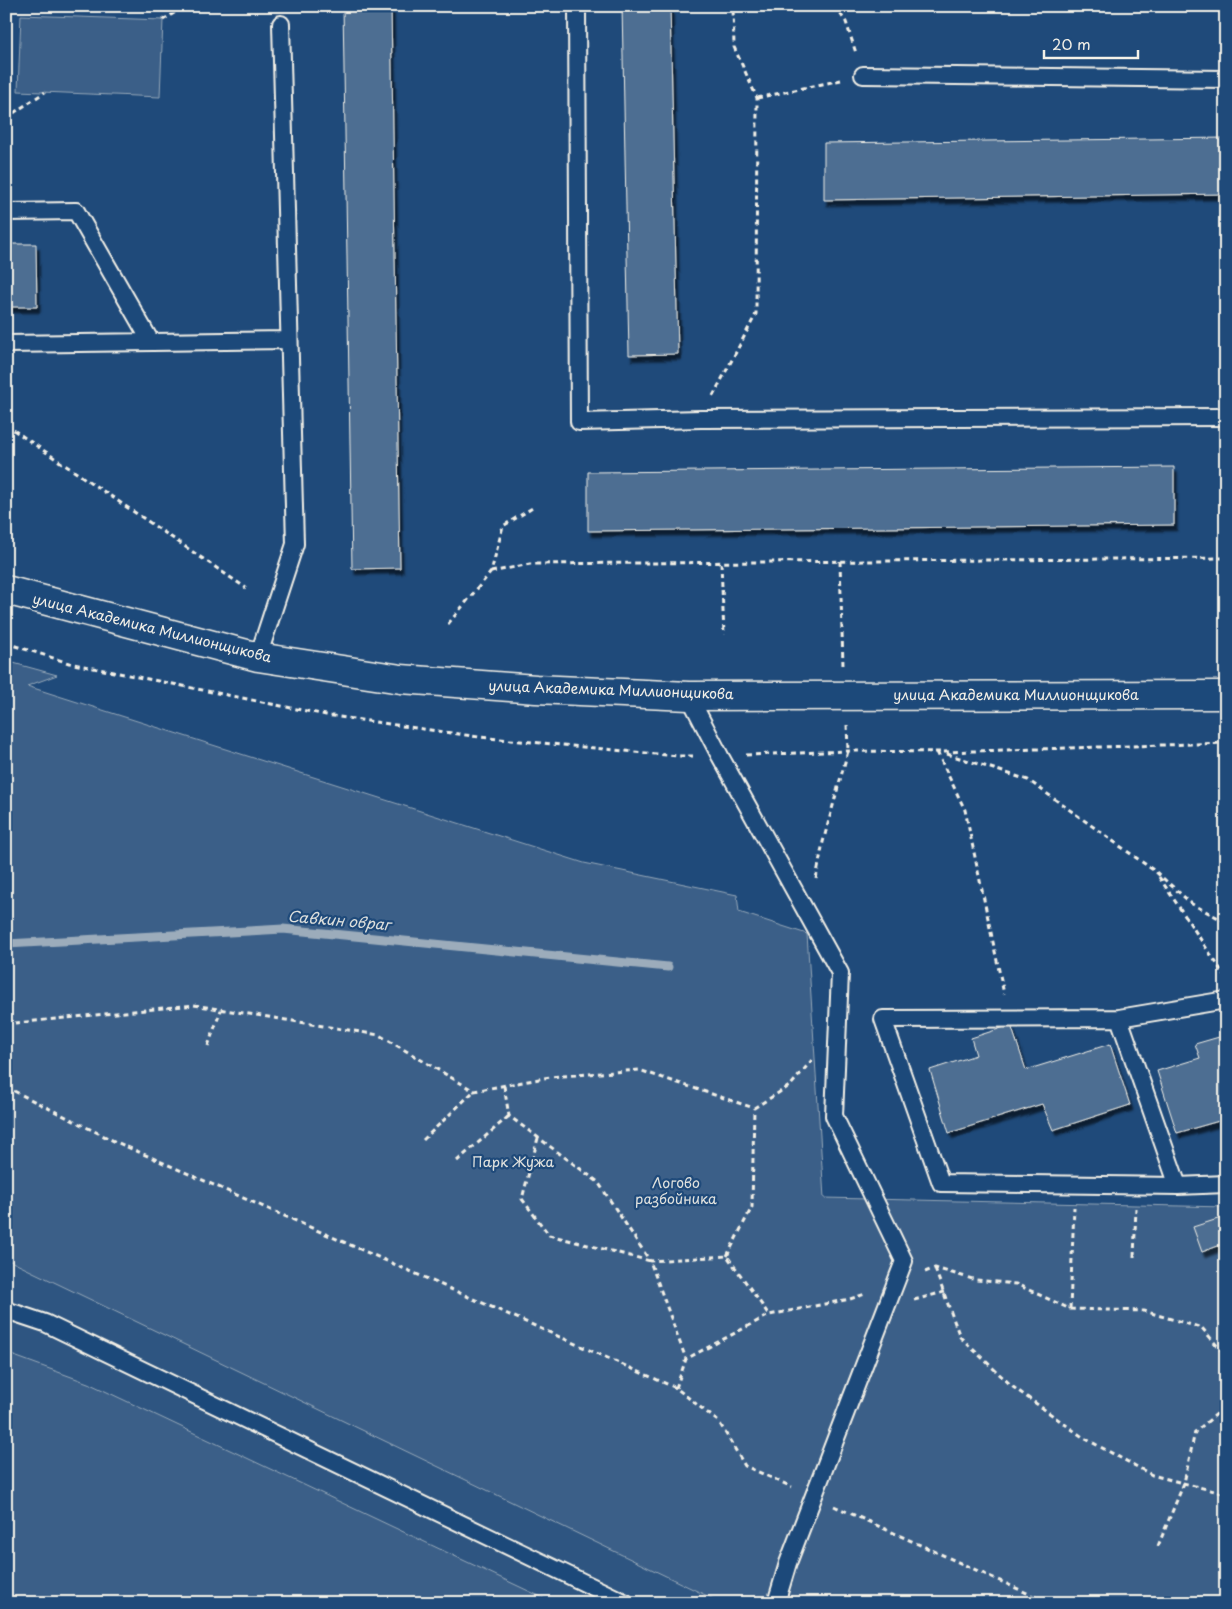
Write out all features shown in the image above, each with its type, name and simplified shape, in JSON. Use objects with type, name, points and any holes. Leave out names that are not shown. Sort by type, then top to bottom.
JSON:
[{"type":"street","name":"улица Академика Миллионщикова","points":[[6,590],[258,657],[401,679],[536,689],[689,696],[1226,695]]},
{"type":"lane","points":[[577,6],[579,422],[701,419],[1226,417]]},
{"type":"lane","points":[[258,657],[295,544],[281,24]]},
{"type":"lane","points":[[863,75],[1226,79]]},
{"type":"lane","points":[[6,212],[76,211],[151,342]]},
{"type":"lane","points":[[6,344],[289,340]]},
{"type":"lane","points":[[689,696],[840,973],[834,1116],[904,1261],[788,1563],[776,1603]]},
{"type":"lane","points":[[1226,1000],[1119,1018],[884,1019],[940,1183],[1137,1186],[1226,1184]]},
{"type":"lane","points":[[1119,1018],[1178,1186]]},
{"type":"lane","points":[[6,1310],[45,1323],[626,1603]]},
{"type":"path","points":[[163,20],[185,6]]},
{"type":"path","points":[[701,419],[756,314],[756,98],[734,47],[733,6]]},
{"type":"path","points":[[756,98],[863,75],[846,22],[835,6]]},
{"type":"path","points":[[6,118],[45,92]]},
{"type":"path","points":[[6,425],[246,588]]},
{"type":"path","points":[[448,624],[491,572],[503,526],[534,507]]},
{"type":"path","points":[[491,572],[530,564],[1226,558]]},
{"type":"path","points":[[721,562],[724,635]]},
{"type":"path","points":[[840,562],[842,635]]},
{"type":"path","points":[[6,644],[68,662],[326,715],[479,737],[677,756],[848,751],[943,752],[1226,743]]},
{"type":"path","points":[[809,916],[823,842],[848,751]]},
{"type":"path","points":[[937,752],[965,810],[1010,1019]]},
{"type":"path","points":[[943,752],[1028,780],[1156,872],[1192,904],[1226,922]]},
{"type":"path","points":[[1156,872],[1226,976]]},
{"type":"path","points":[[6,1024],[194,1005],[379,1035],[474,1091]]},
{"type":"path","points":[[208,1046],[221,1010]]},
{"type":"path","points":[[754,1108],[791,1085],[813,1058]]},
{"type":"path","points":[[423,1140],[474,1091],[550,1077],[639,1070],[754,1108]]},
{"type":"path","points":[[504,1086],[509,1116],[598,1182],[650,1261],[686,1360],[676,1388]]},
{"type":"path","points":[[6,1087],[125,1146],[676,1388],[719,1422],[745,1466],[1049,1603]]},
{"type":"path","points":[[727,1256],[752,1207],[754,1108]]},
{"type":"path","points":[[457,1161],[509,1116]]},
{"type":"path","points":[[538,1138],[522,1199],[549,1235],[650,1261],[727,1256]]},
{"type":"path","points":[[1070,1309],[1075,1185]]},
{"type":"path","points":[[1134,1257],[1137,1186]]},
{"type":"path","points":[[727,1256],[769,1315]]},
{"type":"path","points":[[1226,1356],[1202,1328],[1144,1311],[1070,1309],[1016,1284],[976,1280],[935,1268],[960,1337],[1013,1387],[1084,1438],[1152,1475],[1226,1494]]},
{"type":"path","points":[[686,1360],[769,1315],[850,1299],[895,1283]]},
{"type":"path","points":[[1158,1546],[1184,1483],[1195,1432],[1226,1406]]},
{"type":"shaded area","points":[[6,1257],[741,1603],[6,1603]]},
{"type":"green space","points":[[21,15],[163,20],[160,97],[18,91]]},
{"type":"green space","name":"Парк Жужа","points":[[6,661],[57,675],[27,686],[584,863],[737,895],[739,912],[807,934],[824,1198],[1226,1207],[1226,1603],[722,1603],[6,1259]]},
{"type":"green space","points":[[6,1353],[88,1383],[554,1603],[6,1603]]},
{"type":"building","points":[[343,6],[391,6],[400,568],[352,569]]},
{"type":"building","points":[[622,6],[670,6],[678,354],[629,355]]},
{"type":"building","points":[[1226,138],[1226,194],[824,200],[824,143]]},
{"type":"building","points":[[6,244],[36,244],[37,307],[6,307]]},
{"type":"building","points":[[1174,467],[1174,525],[588,531],[588,472]]},
{"type":"building","points":[[1011,1025],[1026,1070],[1110,1044],[1130,1105],[1053,1130],[1042,1104],[949,1133],[930,1070],[976,1055],[971,1038]]},
{"type":"building","points":[[1226,1035],[1226,1119],[1177,1133],[1157,1071],[1200,1058],[1195,1044]]},
{"type":"building","points":[[1221,1218],[1226,1232],[1226,1243],[1202,1252],[1193,1227]]},
{"type":"waterway","name":"Савкин овраг","points":[[6,944],[283,929],[668,967]]},
{"type":"park label","name":"Логово разбойника","points":[[676,1192]]}]
